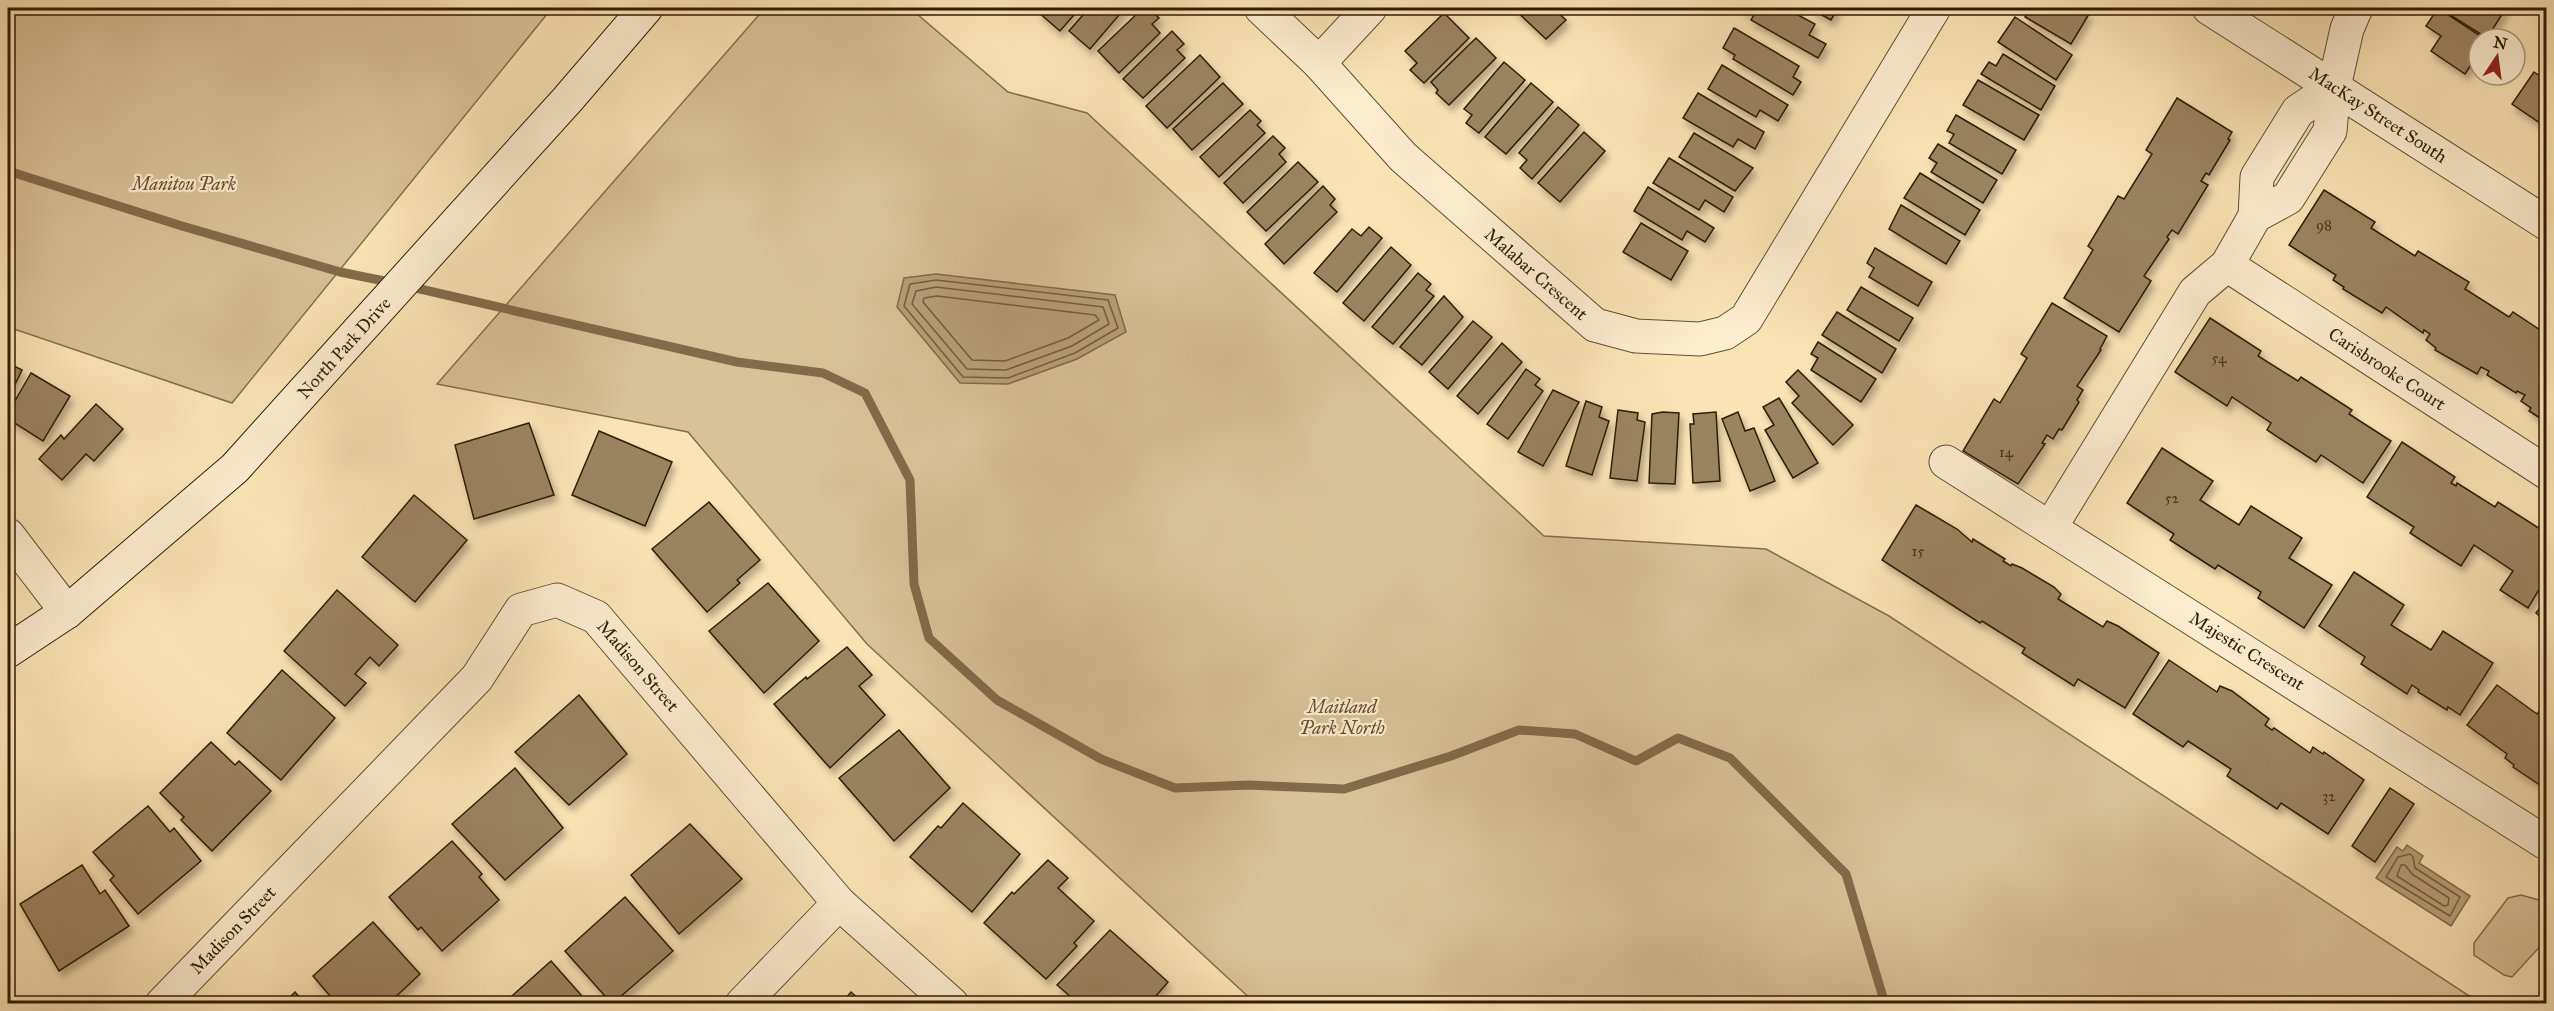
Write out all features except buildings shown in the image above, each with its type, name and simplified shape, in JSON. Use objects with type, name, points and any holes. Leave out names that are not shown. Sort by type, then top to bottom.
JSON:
[{"type":"street","name":"North Park Drive","points":[[8,651],[67,612],[235,468],[568,99],[645,8]]},
{"type":"street","name":"Malabar Crescent","points":[[1260,8],[1318,63],[1403,157],[1595,325],[1636,336],[1700,339],[1725,333],[1746,319],[1934,8]]},
{"type":"street","points":[[1318,63],[1370,8]]},
{"type":"street","name":"MacKay Street South","points":[[2209,8],[2547,223]]},
{"type":"street","points":[[2050,528],[2195,292],[2227,265],[2255,216],[2288,198],[2330,131],[2334,87],[2347,29],[2356,8]]},
{"type":"street","name":"Carisbrooke Court","points":[[2227,265],[2547,472]]},
{"type":"street","name":"Majestic Crescent","points":[[1946,462],[2257,657],[2547,843]]},
{"type":"street","points":[[8,535],[67,612]]},
{"type":"street","name":"Madison Street","points":[[162,1004],[477,678],[521,610],[557,600],[596,617],[839,903],[952,1004]]},
{"type":"street","points":[[742,1004],[839,903]]},
{"type":"green space","name":"Manitou Park","points":[[8,8],[552,8],[232,403],[8,327]]},
{"type":"green space","name":"Maitland Park North","points":[[765,8],[910,8],[1008,92],[1087,113],[1544,536],[1766,549],[1889,616],[2480,1003],[1255,1003],[867,644],[688,432],[437,384]]},
{"type":"green space","points":[[2521,895],[2546,902],[2546,940],[2512,977],[2504,975],[2474,955],[2474,943],[2508,898]]},
{"type":"water","points":[[936,274],[1115,295],[1126,332],[1077,359],[1008,384],[960,383],[897,307],[904,278]]},
{"type":"water","points":[[2407,845],[2423,856],[2419,863],[2470,896],[2451,926],[2376,878],[2397,847],[2403,851]]},
{"type":"waterway","points":[[8,171],[182,226],[340,272],[394,283]]},
{"type":"waterway","points":[[407,286],[737,362],[823,373],[865,393],[910,480],[914,584],[929,638],[997,700],[1101,759],[1175,788],[1249,785],[1344,789],[1451,756],[1519,730],[1575,734],[1636,761],[1678,738],[1730,758],[1846,874],[1885,1004]]}]
